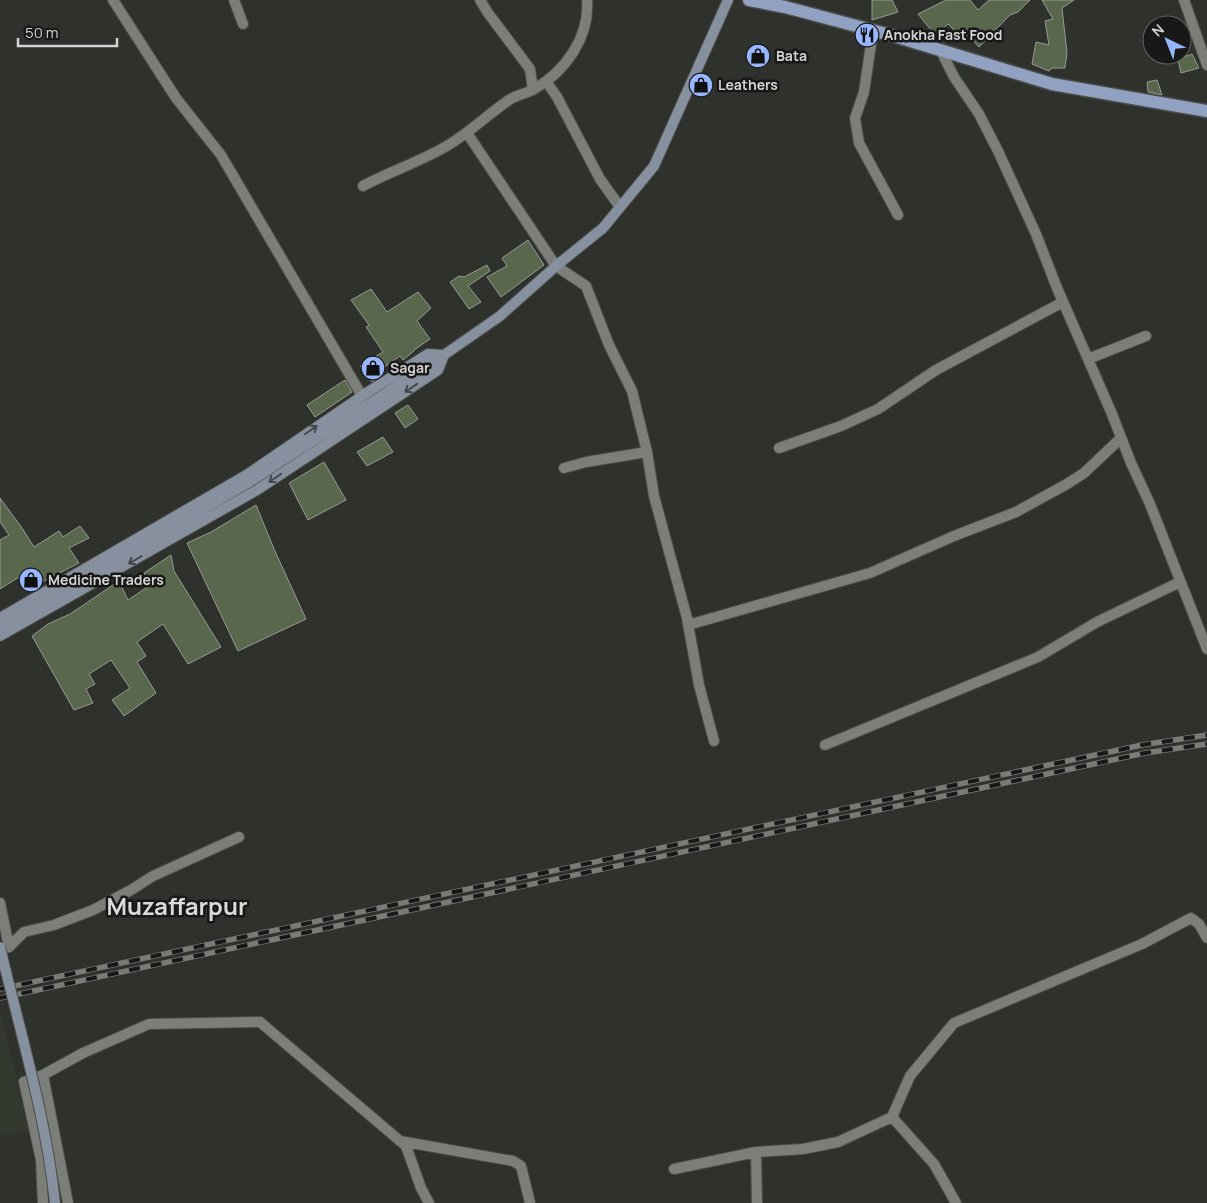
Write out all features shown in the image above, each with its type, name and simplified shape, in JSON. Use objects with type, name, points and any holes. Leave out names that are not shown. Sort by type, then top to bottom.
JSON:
[{"type":"main road","points":[[0,627],[248,483],[444,355],[500,316],[602,228],[654,166],[728,0]]},
{"type":"main road","points":[[748,0],[785,7],[873,31],[1052,84],[1207,111]]},
{"type":"main road","points":[[0,618],[248,474],[362,396],[428,354],[444,355]]},
{"type":"main road","points":[[0,636],[257,490],[438,370],[444,355]]},
{"type":"main road","points":[[3,947],[47,1146],[55,1203]]},
{"type":"street","points":[[113,0],[176,98],[221,155],[362,396]]},
{"type":"street","points":[[234,0],[243,24]]},
{"type":"street","points":[[480,0],[530,69],[533,90]]},
{"type":"street","points":[[363,186],[444,148],[511,99],[533,90],[546,81],[569,60],[582,34],[588,14],[586,0]]},
{"type":"street","points":[[1184,0],[1207,65]]},
{"type":"street","points":[[873,31],[864,92],[855,118],[860,143],[898,215]]},
{"type":"street","points":[[941,50],[998,151],[1036,234],[1130,462],[1150,504],[1207,649]]},
{"type":"street","points":[[546,81],[561,103],[600,178],[620,207]]},
{"type":"street","points":[[467,133],[556,266],[586,286],[609,345],[632,391],[654,496],[688,625],[699,685],[714,741]]},
{"type":"street","points":[[779,448],[841,426],[878,409],[936,370],[1063,302]]},
{"type":"street","points":[[1088,359],[1146,336]]},
{"type":"street","points":[[688,625],[870,573],[954,536],[1016,512],[1084,473],[1121,438]]},
{"type":"street","points":[[564,468],[586,462],[646,452]]},
{"type":"street","points":[[825,745],[1038,657],[1096,622],[1180,582]]},
{"type":"street","points":[[3,947],[24,932],[54,925],[93,910],[153,876],[239,837]]},
{"type":"street","points":[[0,904],[3,947]]},
{"type":"street","points":[[674,1169],[756,1152],[803,1148],[838,1142],[892,1117],[910,1076],[954,1024],[1142,944],[1191,918],[1200,924],[1207,938]]},
{"type":"street","points":[[44,1203],[41,1160],[24,1082],[43,1075],[83,1053],[149,1024],[260,1022],[406,1146],[421,1188],[429,1203]]},
{"type":"street","points":[[43,1075],[68,1203]]},
{"type":"street","points":[[892,1117],[934,1164],[956,1203]]},
{"type":"street","points":[[399,1141],[513,1161],[521,1166],[530,1203]]},
{"type":"street","points":[[756,1152],[757,1203]]},
{"type":"shaded area","points":[[0,1010],[29,1132],[0,1134]]},
{"type":"building","points":[[872,0],[892,0],[898,12],[872,20]]},
{"type":"building","points":[[946,0],[970,0],[978,10],[989,0],[1030,0],[1018,12],[1010,15],[979,47],[968,35],[963,39],[948,24],[936,36],[918,14]]},
{"type":"building","points":[[1042,0],[1074,0],[1062,8],[1067,53],[1065,68],[1052,68],[1049,71],[1032,64],[1036,42],[1049,45],[1045,21],[1053,19]]},
{"type":"building","points":[[1192,54],[1199,68],[1181,73],[1179,65],[1192,65]]},
{"type":"building","points":[[1157,80],[1162,95],[1148,92],[1147,82]]},
{"type":"building","points":[[528,240],[544,265],[501,297],[487,277],[507,266],[502,258]]},
{"type":"building","points":[[487,265],[490,271],[468,286],[481,302],[469,309],[450,282],[459,276],[464,277]]},
{"type":"building","points":[[371,289],[387,312],[418,292],[431,308],[417,321],[430,339],[403,360],[400,356],[380,370],[384,374],[372,382],[360,366],[383,352],[366,327],[369,325],[351,300]]},
{"type":"building","points":[[345,380],[352,392],[315,417],[307,405]]},
{"type":"building","points":[[408,405],[418,419],[405,428],[395,413]]},
{"type":"building","points":[[383,437],[393,452],[367,466],[357,452]]},
{"type":"building","points":[[324,462],[346,500],[308,520],[289,483]]},
{"type":"building","points":[[0,498],[34,547],[59,531],[63,537],[80,526],[89,538],[69,548],[79,563],[38,584],[30,570],[0,589],[0,540],[9,535],[0,522]]},
{"type":"building","points":[[256,505],[306,619],[238,651],[187,543],[211,532]]},
{"type":"building","points":[[171,555],[174,571],[221,647],[188,664],[163,624],[137,642],[146,656],[137,662],[156,693],[124,716],[112,700],[130,688],[111,660],[89,674],[95,684],[86,689],[93,703],[74,710],[32,636],[48,624],[70,614],[119,581],[128,600],[149,586],[144,573]]},
{"type":"railway","points":[[0,989],[1142,745],[1207,735]]},
{"type":"railway","points":[[0,998],[1145,753],[1207,744]]},
{"type":"place","name":"Anokha Fast Food","points":[[867,35]]},
{"type":"place","name":"Bata","points":[[758,56]]},
{"type":"place","name":"Leathers","points":[[701,85]]},
{"type":"place","name":"Sagar","points":[[373,368]]},
{"type":"place","name":"Medicine Traders","points":[[31,580]]},
{"type":"district","name":"Muzaffarpur","points":[[177,907]]}]
